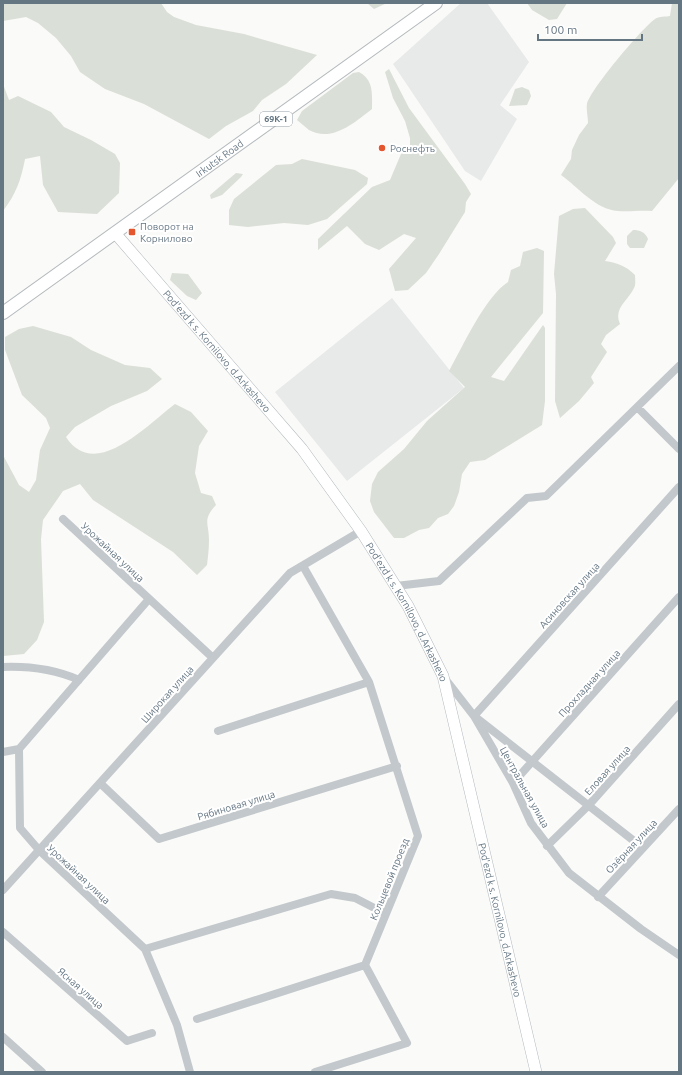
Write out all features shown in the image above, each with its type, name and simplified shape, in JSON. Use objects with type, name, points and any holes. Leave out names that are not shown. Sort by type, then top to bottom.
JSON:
[{"type":"main road","name":"Irkutsk Road","points":[[3,313],[436,3]]},
{"type":"street","name":"Pod'ezd k s. Kornilovo, d.Arkashevo","points":[[114,233],[302,449],[361,531],[408,606],[443,676],[536,1072]]},
{"type":"street","points":[[396,586],[439,581],[527,498],[546,496],[679,366]]},
{"type":"street","points":[[637,407],[679,449]]},
{"type":"street","name":"Асиновская улица","points":[[474,716],[679,487]]},
{"type":"street","name":"Урожайная улица","points":[[64,519],[213,658]]},
{"type":"street","name":"Широкая улица","points":[[3,890],[290,573],[361,531]]},
{"type":"street","name":"Кольцевой проезд","points":[[303,566],[369,682],[397,766],[418,836],[365,965]]},
{"type":"street","name":"Прохладная улица","points":[[513,783],[679,597]]},
{"type":"street","points":[[3,752],[19,749],[149,599]]},
{"type":"street","points":[[3,667],[30,666],[62,672],[79,680]]},
{"type":"street","name":"Центральная улица","points":[[443,676],[474,716],[513,783],[531,823],[569,873],[598,897],[679,955]]},
{"type":"street","points":[[218,731],[369,682]]},
{"type":"street","name":"Еловая улица","points":[[547,846],[588,806],[679,704]]},
{"type":"street","points":[[474,716],[643,848]]},
{"type":"street","name":"Урожайная улица","points":[[19,749],[20,828],[39,850],[146,948]]},
{"type":"street","name":"Рябиновая улица","points":[[100,783],[159,839],[397,766]]},
{"type":"street","name":"Озёрная улица","points":[[598,897],[679,809]]},
{"type":"street","points":[[190,1072],[177,1025],[146,948],[331,894],[355,898],[386,914]]},
{"type":"street","name":"Ясная улица","points":[[3,932],[127,1041],[152,1033]]},
{"type":"street","points":[[197,1019],[365,965],[407,1044],[316,1072]]},
{"type":"street","points":[[3,1037],[42,1072]]},
{"type":"shaded area","points":[[3,3],[161,3],[167,12],[174,17],[196,25],[244,34],[317,55],[286,84],[262,100],[253,111],[226,126],[209,139],[144,104],[105,89],[80,72],[71,56],[56,38],[38,23],[26,17],[3,21]]},
{"type":"shaded area","points":[[367,3],[387,3],[374,9]]},
{"type":"shaded area","points":[[461,3],[487,3],[529,62],[500,105],[517,119],[481,181],[465,171],[393,64]]},
{"type":"shaded area","points":[[527,3],[567,3],[557,19],[549,20],[532,10]]},
{"type":"shaded area","points":[[672,3],[679,3],[679,178],[652,211],[610,210],[587,197],[561,175],[571,159],[572,150],[579,135],[588,123],[587,104],[597,86],[606,73],[648,25],[657,18],[670,16]]},
{"type":"shaded area","points":[[389,69],[409,108],[471,194],[466,202],[465,212],[426,273],[408,290],[395,291],[389,269],[416,238],[404,234],[379,250],[365,244],[347,226],[318,250],[318,239],[372,187],[390,180],[401,154],[410,150],[410,138],[405,121],[393,98],[385,72]]},
{"type":"shaded area","points":[[359,72],[364,75],[370,83],[372,109],[351,125],[326,134],[309,130],[297,120],[302,111],[353,73]]},
{"type":"shaded area","points":[[3,84],[9,100],[18,96],[51,112],[64,127],[115,154],[120,163],[119,193],[97,214],[58,212],[43,185],[40,156],[25,159],[22,174],[17,186],[3,211]]},
{"type":"shaded area","points":[[522,87],[529,90],[531,96],[527,105],[509,106],[515,89]]},
{"type":"shaded area","points":[[302,159],[355,170],[368,178],[367,184],[327,219],[308,225],[284,223],[248,227],[229,225],[229,210],[234,199],[276,165],[292,164]]},
{"type":"shaded area","points":[[236,173],[243,174],[222,195],[211,199],[210,195]]},
{"type":"shaded area","points":[[585,208],[613,237],[616,243],[605,261],[622,265],[632,272],[635,275],[635,287],[618,313],[620,324],[606,335],[601,344],[607,352],[591,377],[594,383],[579,401],[560,418],[555,401],[556,294],[554,274],[559,216],[573,209]]},
{"type":"shaded area","points":[[633,230],[642,232],[647,237],[648,239],[644,248],[630,248],[627,244],[627,236]]},
{"type":"shaded area","points":[[537,248],[544,251],[543,313],[491,377],[504,381],[543,325],[545,328],[545,401],[542,425],[485,460],[470,462],[462,474],[459,492],[454,506],[448,514],[438,518],[429,528],[419,530],[404,538],[394,538],[374,512],[370,501],[372,484],[378,472],[404,449],[427,421],[465,387],[449,371],[483,310],[499,289],[508,282],[511,270],[520,266],[523,252]]},
{"type":"shaded area","points":[[172,273],[188,274],[202,293],[196,300],[187,296],[170,280]]},
{"type":"shaded area","points":[[392,298],[464,388],[347,481],[275,392]]},
{"type":"shaded area","points":[[33,326],[71,337],[91,350],[125,365],[150,368],[162,379],[147,391],[111,406],[75,427],[66,437],[78,449],[91,454],[106,452],[121,445],[136,435],[175,404],[191,412],[208,431],[199,446],[195,473],[201,493],[212,496],[216,505],[209,514],[207,522],[209,549],[207,565],[197,575],[173,552],[93,500],[80,484],[63,491],[43,520],[41,539],[44,622],[37,640],[24,654],[3,656],[3,455],[19,485],[29,492],[36,480],[40,450],[50,428],[46,418],[22,395],[5,350],[5,337],[19,329]]},
{"type":"place","name":"Роснефть","points":[[382,148]]},
{"type":"place","name":"Поворот на Корнилово","points":[[132,232]]}]
